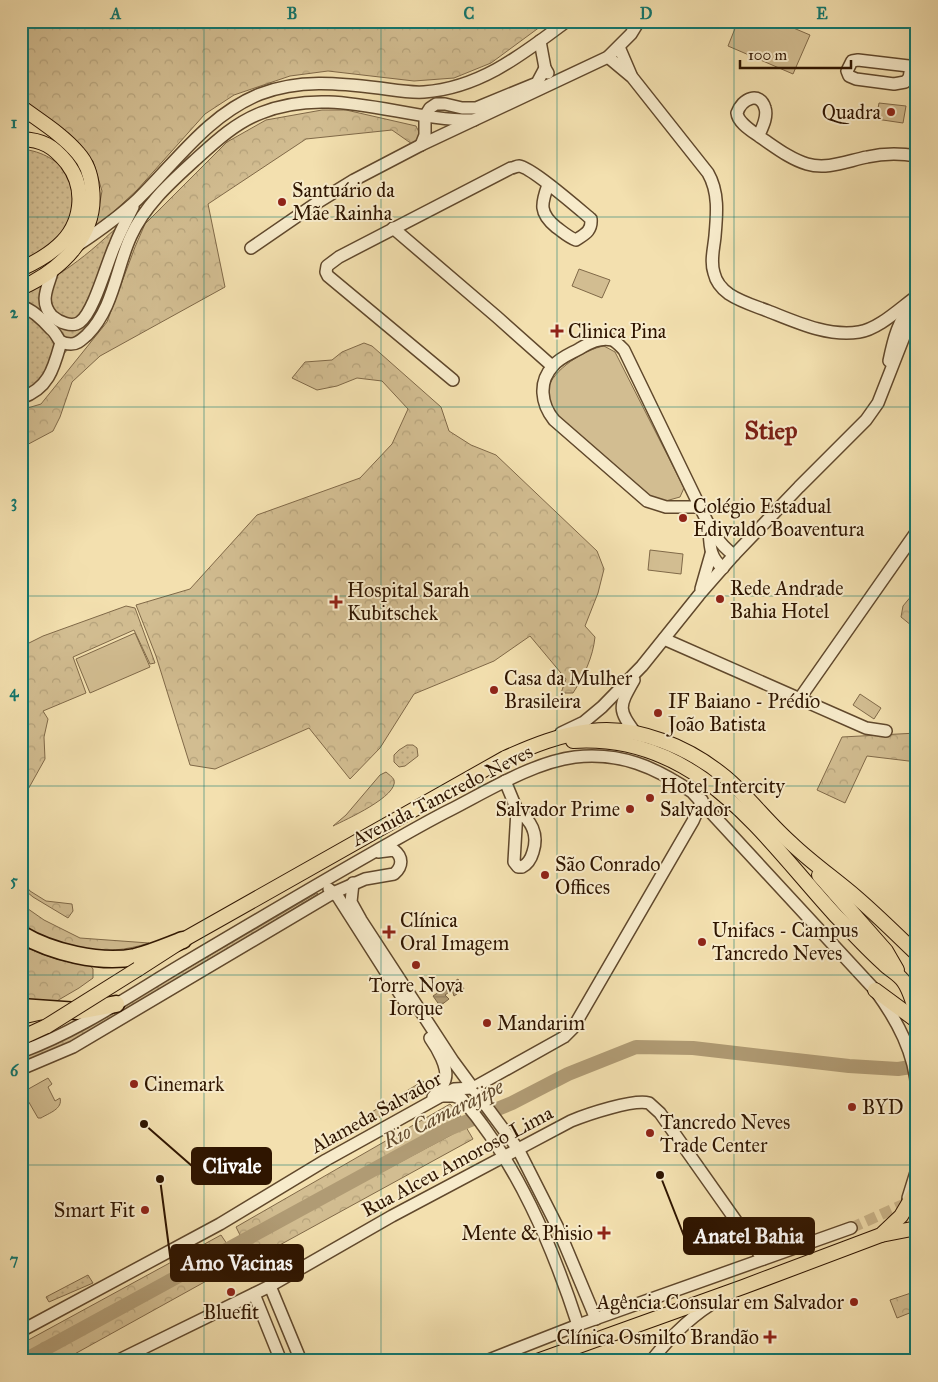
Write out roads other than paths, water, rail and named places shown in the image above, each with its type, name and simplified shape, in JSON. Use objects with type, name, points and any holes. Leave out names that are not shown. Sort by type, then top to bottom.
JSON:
[{"type":"highway","points":[[21,934],[44,946],[61,951],[113,958],[133,957],[183,940]]},
{"type":"highway","points":[[21,1007],[49,1018],[116,1004]]},
{"type":"main road","points":[[21,288],[53,268],[78,245],[86,232],[92,214],[93,197],[92,181],[86,165],[78,153],[23,109]]},
{"type":"main road","points":[[21,128],[58,152],[71,169],[79,185],[80,201],[77,218],[68,234],[58,246],[34,263],[21,269]]},
{"type":"main road","points":[[21,138],[39,140]]},
{"type":"main road","name":"Avenida Tancredo Neves","points":[[21,1038],[49,1018],[138,969],[183,940],[505,758],[538,743],[591,731],[612,730],[636,734],[680,749],[701,760],[723,776],[792,844],[858,898],[917,954]]},
{"type":"main road","name":"Avenida Tancredo Neves","points":[[538,743],[603,740],[628,744],[672,760],[696,773],[722,792],[748,818],[847,927],[879,960],[904,982],[917,1013]]},
{"type":"main road","points":[[792,844],[886,951],[904,982]]},
{"type":"main road","points":[[875,990],[917,1021]]},
{"type":"main road","points":[[21,1017],[49,1018]]},
{"type":"main road","points":[[881,1235],[901,1216],[917,1189]]},
{"type":"main road","points":[[537,1361],[881,1235],[917,1228]]},
{"type":"street","points":[[78,245],[110,224],[136,201],[208,126],[236,106],[261,93],[296,84],[316,83],[410,92],[445,89],[490,74],[568,21]]},
{"type":"street","points":[[251,248],[354,180],[438,137],[608,57],[619,47],[639,22]]},
{"type":"street","points":[[540,41],[545,68],[551,76],[568,77]]},
{"type":"street","points":[[619,47],[632,76]]},
{"type":"street","points":[[608,57],[632,76],[713,182],[716,190],[716,208],[712,263],[716,281],[721,288],[746,303],[838,333],[858,332],[876,327],[917,296]]},
{"type":"street","points":[[855,60],[914,67],[910,78],[899,84],[856,79],[849,76],[847,71],[849,64],[855,60]]},
{"type":"street","points":[[422,145],[425,128],[424,116],[436,104],[476,108],[537,83],[545,68]]},
{"type":"street","points":[[21,306],[39,316],[52,329],[61,342],[68,344],[78,342],[94,327],[113,291],[132,235],[142,216],[157,196],[208,148],[248,118],[276,107],[308,101],[340,102],[424,116],[474,120]]},
{"type":"street","points":[[425,128],[438,137]]},
{"type":"street","points":[[759,135],[795,160],[815,166],[828,166],[888,154],[917,156]]},
{"type":"street","points":[[453,380],[328,276],[326,272],[328,266],[393,228],[511,168],[519,166],[525,168],[548,185],[591,218],[592,225],[588,233],[576,240],[569,237],[549,221],[545,215],[543,200],[548,185]]},
{"type":"street","points":[[53,268],[45,292],[47,308],[52,316],[59,321],[70,325],[80,322],[89,312],[114,246],[136,201]]},
{"type":"street","points":[[393,228],[497,316],[552,366]]},
{"type":"street","points":[[886,383],[893,338],[917,296]]},
{"type":"street","points":[[538,743],[592,717],[642,666],[734,555],[798,487],[866,420],[878,403],[905,334],[917,313]]},
{"type":"street","points":[[876,327],[890,329],[893,338]]},
{"type":"street","points":[[905,334],[917,328]]},
{"type":"street","points":[[700,507],[666,507],[647,501],[554,420],[547,411],[542,391],[545,379],[552,366],[564,357],[595,341],[612,340],[619,344],[624,350],[700,507],[709,528],[722,545],[734,555]]},
{"type":"street","points":[[21,398],[40,389],[47,380],[54,367],[61,342]]},
{"type":"street","points":[[699,595],[711,554],[709,528]]},
{"type":"street","points":[[800,698],[917,531]]},
{"type":"street","points":[[711,554],[723,568]]},
{"type":"street","points":[[664,639],[866,728],[886,731]]},
{"type":"street","points":[[636,734],[622,714],[622,706],[624,698],[642,666]]},
{"type":"street","points":[[821,667],[834,666]]},
{"type":"street","name":"Avenida Tancredo Neves","points":[[21,1052],[70,1031],[320,882],[430,819],[505,781],[559,760],[574,757],[612,756],[651,768],[679,783],[702,800],[875,990],[889,1008],[905,1038],[914,1065],[917,1091]]},
{"type":"street","points":[[505,781],[517,810]]},
{"type":"street","name":"Alameda Salvador","points":[[21,1331],[220,1224],[326,1160],[441,1096],[454,1089],[473,1088],[557,1041],[573,1028],[668,864],[702,800]]},
{"type":"street","points":[[21,1068],[72,1047],[333,893],[353,884],[394,874],[398,870],[401,858],[394,850],[374,852]]},
{"type":"street","points":[[320,882],[333,893],[434,1044],[446,1072],[441,1089],[427,1104]]},
{"type":"street","points":[[353,884],[351,902],[354,910],[454,1061],[518,1149],[558,1226],[596,1319]]},
{"type":"street","points":[[900,938],[917,945]]},
{"type":"street","points":[[380,965],[391,971],[401,981]]},
{"type":"street","points":[[434,1044],[454,1061]]},
{"type":"street","points":[[441,1096],[462,1098],[492,1136],[552,1250],[578,1325]]},
{"type":"street","name":"Rua Alceu Amoroso Lima","points":[[117,1361],[270,1286],[392,1216],[584,1116],[637,1103],[650,1103],[660,1113],[763,1259]]},
{"type":"street","points":[[901,1216],[917,1169]]},
{"type":"street","points":[[486,1361],[578,1325],[851,1228]]},
{"type":"street","points":[[270,1286],[301,1361]]},
{"type":"street","points":[[651,1361],[691,1320],[711,1304],[743,1287]]},
{"type":"street","points":[[254,1294],[281,1361]]},
{"type":"waterway","name":"Rio Camarajipe","points":[[23,1361],[446,1130],[512,1103],[568,1074],[636,1047],[693,1048],[849,1066],[898,1069],[917,1066]]},
{"type":"tunnel","points":[[851,1228],[911,1201]]},
{"type":"place","name":"Quadra","points":[[891,112]]},
{"type":"place","name":"Santuário da Mãe Rainha","points":[[282,202]]},
{"type":"place","name":"Clinica Pina","points":[[557,331]]},
{"type":"place","name":"Colégio Estadual Edivaldo Boaventura","points":[[683,518]]},
{"type":"place","name":"Rede Andrade Bahia Hotel","points":[[720,599]]},
{"type":"place","name":"Hospital Sarah Kubitschek","points":[[336,602]]},
{"type":"place","name":"Casa da Mulher Brasileira","points":[[494,690]]},
{"type":"place","name":"IF Baiano - Prédio João Batista","points":[[658,713]]},
{"type":"place","name":"Hotel Intercity Salvador","points":[[650,798]]},
{"type":"place","name":"Salvador Prime","points":[[630,809]]},
{"type":"place","name":"São Conrado Offices","points":[[545,875]]},
{"type":"place","name":"Clínica Oral Imagem","points":[[389,932]]},
{"type":"place","name":"Unifacs - Campus Tancredo Neves","points":[[702,942]]},
{"type":"place","name":"Torre Nova Iorque","points":[[416,965]]},
{"type":"place","name":"Mandarim","points":[[487,1023]]},
{"type":"place","name":"Cinemark","points":[[134,1084]]},
{"type":"place","name":"BYD","points":[[852,1107]]},
{"type":"place","name":"Clivale","points":[[144,1124]]},
{"type":"place","name":"Tancredo Neves Trade Center","points":[[650,1133]]},
{"type":"place","name":"Anatel Bahia","points":[[660,1175]]},
{"type":"place","name":"Amo Vacinas","points":[[160,1179]]},
{"type":"place","name":"Smart Fit","points":[[145,1210]]},
{"type":"place","name":"Mente & Phisio","points":[[604,1233]]},
{"type":"place","name":"Bluefit","points":[[231,1292]]},
{"type":"place","name":"Agência Consular em Salvador","points":[[854,1302]]},
{"type":"place","name":"Clínica Osmilto Brandão","points":[[770,1337]]},
{"type":"district","name":"Stiep","points":[[771,430]]}]
